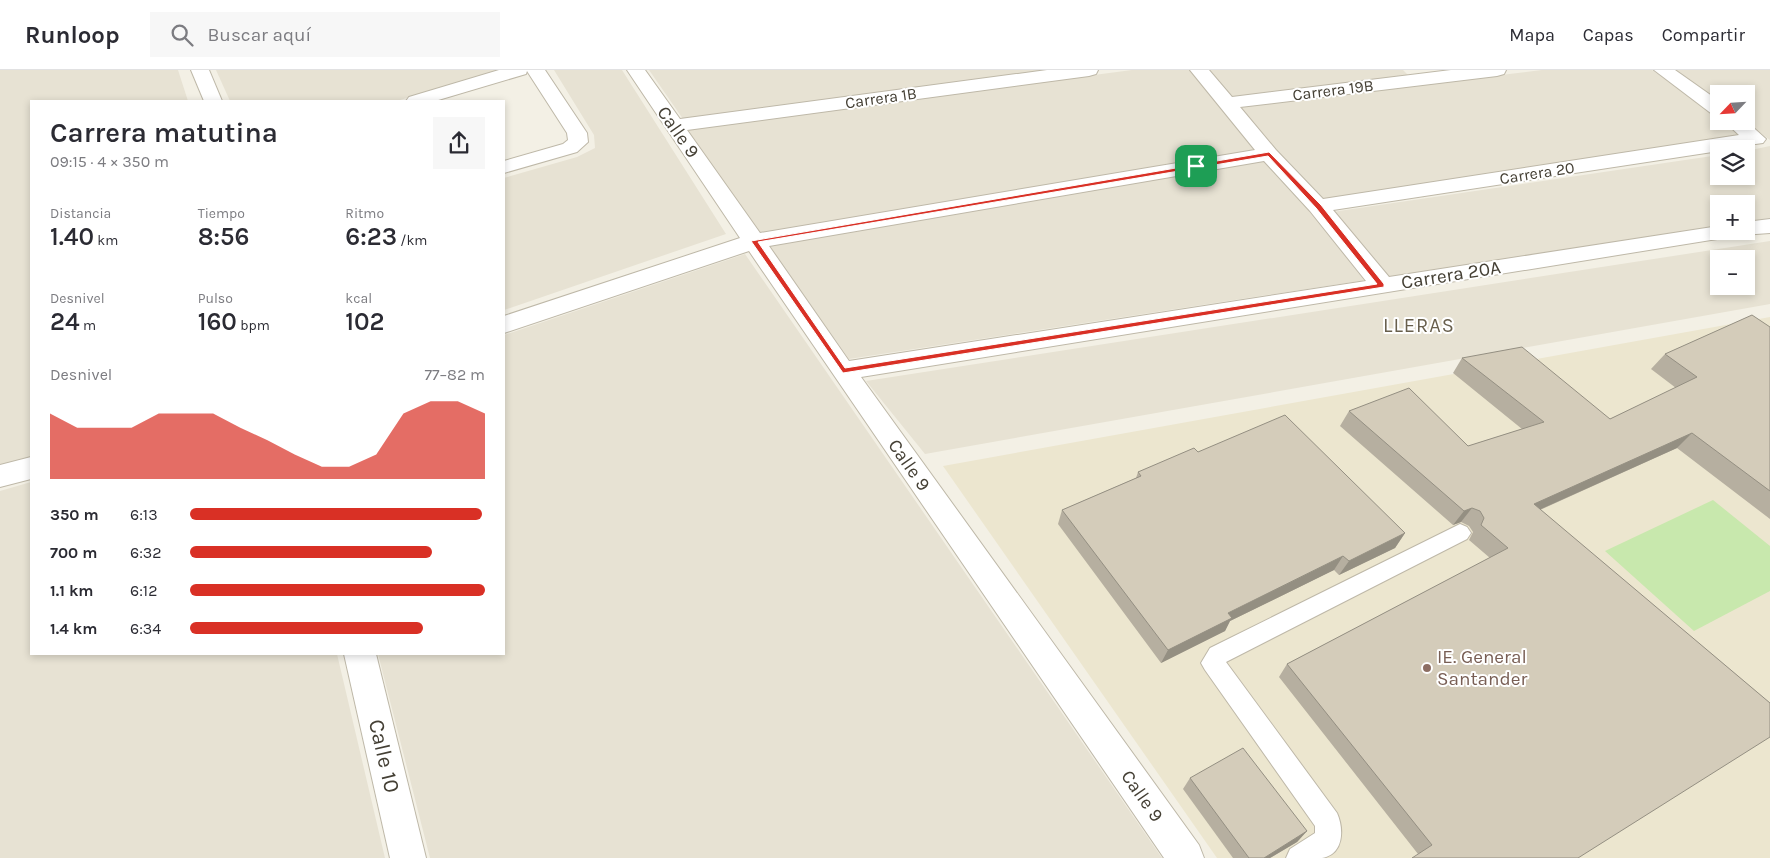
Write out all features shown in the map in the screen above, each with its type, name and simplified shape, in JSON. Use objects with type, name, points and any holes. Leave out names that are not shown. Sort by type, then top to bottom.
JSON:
[{"type":"street","points":[[200,70],[213,100]]},
{"type":"street","points":[[419,100],[519,70]]},
{"type":"street","points":[[505,167],[570,148],[578,142],[577,133],[536,70]]},
{"type":"street","name":"Calle 9","points":[[636,70],[843,371],[1186,858]]},
{"type":"street","name":"Carrera 1B","points":[[673,126],[1089,70]]},
{"type":"street","points":[[1199,70],[1269,154],[1318,206],[1382,285]]},
{"type":"street","name":"Carrera 19B","points":[[1228,103],[1497,70]]},
{"type":"street","points":[[1663,70],[1710,104]]},
{"type":"street","name":"Carrera 20","points":[[1318,206],[1756,139],[1745,130]]},
{"type":"street","points":[[505,325],[754,241],[1269,154]]},
{"type":"street","points":[[1755,228],[1770,226]]},
{"type":"street","name":"Carrera 20A","points":[[843,371],[1710,235]]},
{"type":"street","points":[[0,476],[30,468]]},
{"type":"street","name":"Calle 10","points":[[360,655],[408,858]]},
{"type":"lane","points":[[1299,858],[1328,840],[1328,822],[1213,663],[1218,655],[1460,534]]},
{"type":"shaded area","points":[[0,70],[178,70],[188,100],[30,100],[30,457],[0,466]]},
{"type":"shaded area","points":[[216,70],[499,70],[400,100],[230,100]]},
{"type":"shaded area","points":[[554,70],[622,70],[726,234],[505,310],[505,178],[577,157],[595,148],[594,135]]},
{"type":"shaded area","points":[[649,70],[1045,70],[683,119]]},
{"type":"shaded area","points":[[1132,70],[1190,70],[1259,149],[760,233],[683,129]]},
{"type":"shaded area","points":[[1205,70],[1403,70],[1410,77],[1229,99]]},
{"type":"shaded area","points":[[1542,70],[1652,70],[1710,111],[1710,130],[1737,130],[1738,136],[1320,200],[1238,107]]},
{"type":"shaded area","points":[[1675,70],[1770,70],[1770,140],[1755,129],[1755,85],[1710,85],[1710,95]]},
{"type":"shaded area","points":[[1770,146],[1770,218],[1755,220],[1755,195],[1710,195],[1710,227],[1387,277],[1332,212],[1710,156],[1710,185],[1755,185],[1755,149]]},
{"type":"shaded area","points":[[1264,161],[1308,208],[1366,280],[849,359],[768,245]]},
{"type":"shaded area","points":[[1770,241],[1770,304],[925,454],[866,381],[1710,250],[1710,295],[1755,295],[1755,250],[1712,250]]},
{"type":"shaded area","points":[[745,254],[1162,858],[430,858],[378,655],[505,655],[505,335]]},
{"type":"shaded area","name":"IE. General Santander","points":[[1770,317],[1770,858],[1217,858],[943,466]]},
{"type":"shaded area","points":[[30,482],[30,655],[337,655],[385,858],[0,858],[0,491]]},
{"type":"green space","points":[[1713,500],[1770,546],[1770,591],[1694,631],[1605,551]]},
{"type":"building","points":[[1752,315],[1770,327],[1770,491],[1692,433],[1534,504],[1770,703],[1770,737],[1578,858],[1412,858],[1432,845],[1287,664],[1508,548],[1481,525],[1484,518],[1480,511],[1472,508],[1464,511],[1349,411],[1409,388],[1468,446],[1544,422],[1462,358],[1522,347],[1610,419],[1697,377],[1665,354]]},
{"type":"building","points":[[1285,415],[1405,533],[1349,561],[1343,556],[1228,613],[1232,618],[1168,650],[1062,510],[1141,476],[1138,472],[1194,448],[1198,452]]},
{"type":"building","points":[[1243,748],[1307,831],[1264,858],[1249,858],[1190,778]]},
{"type":"place","name":"IE. General Santander","points":[[1427,668]]},
{"type":"district","name":"LLERAS","points":[[1419,325]]},
{"type":"route","points":[[1269,154],[1318,206],[1382,285],[843,371],[754,241],[828,228],[1196,166],[1269,154]]}]
